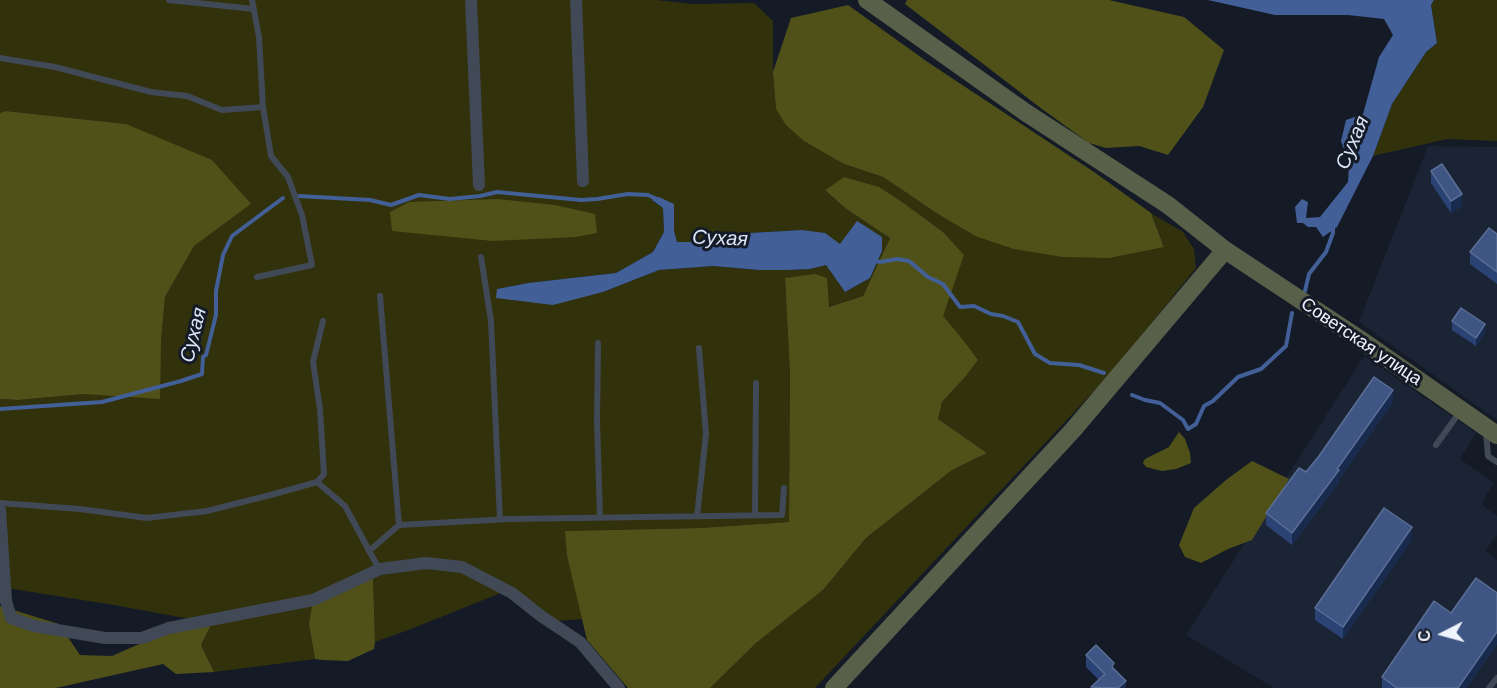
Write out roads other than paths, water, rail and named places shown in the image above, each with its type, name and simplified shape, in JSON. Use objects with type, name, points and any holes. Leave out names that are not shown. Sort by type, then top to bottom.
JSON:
[{"type":"main road","name":"Советская улица","points":[[867,0],[1025,112],[1168,205],[1225,250],[1358,338],[1491,431]]},
{"type":"main road","points":[[834,688],[1072,430],[1225,250]]},
{"type":"street","points":[[471,0],[479,185]]},
{"type":"street","points":[[576,0],[583,181]]},
{"type":"street","points":[[0,510],[6,601],[11,618],[34,626],[105,638],[141,638],[169,628],[313,600],[380,569],[426,563],[462,567],[512,593],[580,642],[619,688]]},
{"type":"lane","points":[[169,0],[254,9]]},
{"type":"lane","points":[[252,0],[259,37],[263,107],[271,156],[288,177],[302,216],[312,265],[257,278]]},
{"type":"lane","points":[[0,58],[56,67],[151,92],[187,96],[222,110],[263,107]]},
{"type":"lane","points":[[481,257],[491,321],[500,519]]},
{"type":"lane","points":[[380,296],[399,525]]},
{"type":"lane","points":[[0,503],[147,518],[207,511],[317,482],[324,474],[320,409],[313,362],[323,321]]},
{"type":"lane","points":[[598,343],[597,422],[600,517]]},
{"type":"lane","points":[[697,516],[706,434],[699,348]]},
{"type":"lane","points":[[755,515],[756,383]]},
{"type":"lane","points":[[1436,445],[1461,410]]},
{"type":"lane","points":[[1491,431],[1488,456],[1497,462]]},
{"type":"lane","points":[[317,482],[345,506],[380,569]]},
{"type":"lane","points":[[369,551],[399,525],[500,519],[782,515],[784,488]]},
{"type":"lane","points":[[1489,688],[1497,678]]},
{"type":"water","points":[[1208,0],[1434,0],[1431,5],[1437,43],[1426,52],[1392,104],[1373,156],[1337,227],[1323,237],[1316,227],[1297,223],[1295,207],[1302,199],[1308,202],[1306,218],[1320,217],[1348,182],[1349,165],[1341,141],[1346,120],[1363,114],[1379,57],[1393,35],[1384,19],[1348,15],[1275,15]]},
{"type":"water","points":[[654,197],[674,204],[674,231],[677,242],[714,242],[749,233],[802,230],[825,233],[840,244],[857,221],[882,237],[882,251],[870,278],[845,292],[826,265],[810,269],[788,270],[713,266],[659,270],[603,292],[553,305],[496,298],[497,289],[528,283],[616,273],[653,252],[664,232],[663,208],[652,200]]},
{"type":"waterway","name":"Сухая","points":[[299,196],[370,200],[391,205],[419,195],[450,199],[497,192],[581,200],[628,194],[648,195],[657,199]]},
{"type":"waterway","name":"Сухая","points":[[0,409],[102,402],[202,374],[203,357],[206,355],[216,315],[216,291],[223,255],[232,236],[283,198]]},
{"type":"waterway","name":"Сухая","points":[[1305,291],[1309,274],[1326,252],[1333,228]]},
{"type":"waterway","name":"Сухая","points":[[875,261],[897,259],[909,261],[928,277],[943,284],[960,307],[974,306],[1018,322],[1035,354],[1050,363],[1079,365],[1104,373]]},
{"type":"waterway","name":"Сухая","points":[[1132,395],[1160,403],[1183,420],[1188,429],[1196,424],[1204,406],[1213,401],[1238,377],[1261,369],[1286,346],[1292,313]]}]
